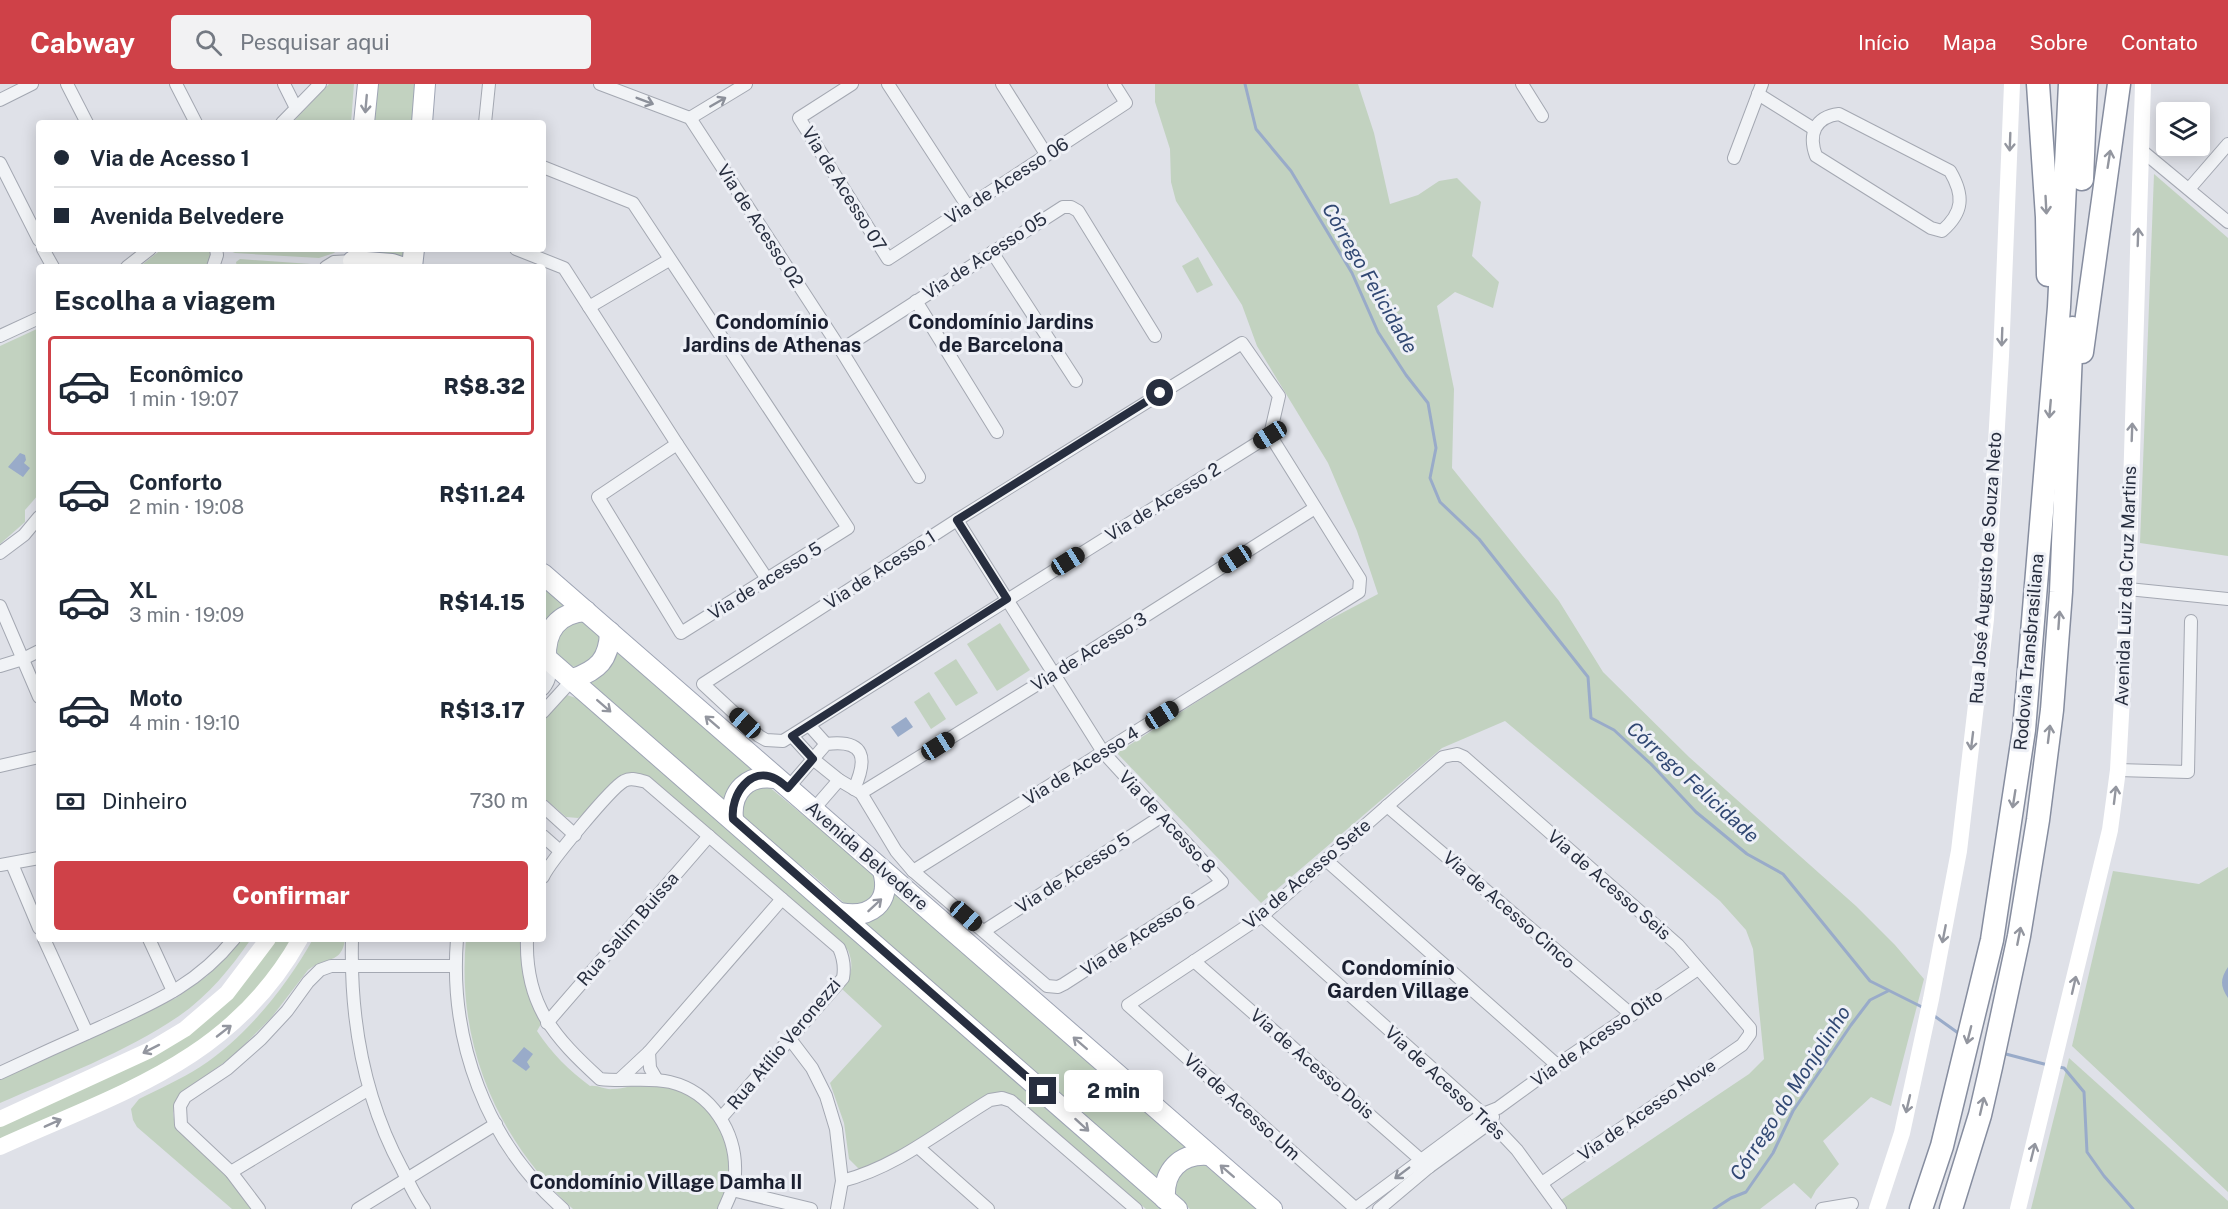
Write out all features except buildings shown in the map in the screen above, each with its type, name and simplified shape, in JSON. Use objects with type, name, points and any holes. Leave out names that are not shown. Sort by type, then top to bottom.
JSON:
[{"type":"highway","points":[[2038,84],[2047,217],[2048,316],[2054,350]]},
{"type":"highway","name":"Rodovia Transbrasiliana","points":[[1922,1209],[1942,1146],[1992,940],[2024,730],[2066,203],[2070,84]]},
{"type":"highway","name":"Rodovia Transbrasiliana","points":[[1951,1209],[1991,1067],[2019,936],[2038,820],[2052,710],[2061,580],[2067,423],[2086,84]]},
{"type":"highway","points":[[2067,423],[2076,407],[2119,84]]},
{"type":"highway","points":[[1960,1209],[1969,1178],[1971,1144]]},
{"type":"highway","points":[[1910,1209],[1930,1162],[1942,1146]]},
{"type":"main road","points":[[364,120],[368,84]]},
{"type":"main road","points":[[422,120],[424,84]]},
{"type":"main road","name":"Rua José Augusto de Souza Neto","points":[[1877,1209],[1902,1133],[1931,999],[1959,851],[1986,619],[2001,356],[2012,84]]},
{"type":"main road","name":"Avenida Luiz da Cruz Martins","points":[[2018,1209],[2051,1082],[2110,830],[2118,770],[2128,589],[2143,84]]},
{"type":"main road","points":[[354,259],[392,264]]},
{"type":"main road","name":"Avenida Belvedere","points":[[546,577],[1272,1209]]},
{"type":"main road","points":[[546,641],[554,624],[563,616],[585,611]]},
{"type":"main road","points":[[573,679],[597,668],[605,658],[609,645],[609,632]]},
{"type":"main road","points":[[546,657],[1171,1204]]},
{"type":"main road","points":[[733,819],[732,808],[735,796],[742,786],[752,779],[763,776],[781,783]]},
{"type":"main road","points":[[840,913],[862,914],[872,910],[880,902],[885,892],[886,882],[883,871]]},
{"type":"main road","points":[[0,1119],[150,1050],[178,1034],[227,993],[266,942]]},
{"type":"main road","points":[[0,1147],[146,1081],[191,1056],[250,1009],[283,968],[298,942]]},
{"type":"main road","points":[[1171,1204],[1166,1178],[1178,1161],[1198,1154],[1208,1155]]},
{"type":"street","points":[[0,100],[32,84]]},
{"type":"street","points":[[67,84],[85,120]]},
{"type":"street","points":[[176,84],[194,120]]},
{"type":"street","points":[[284,84],[296,108]]},
{"type":"street","points":[[285,120],[320,84]]},
{"type":"street","points":[[485,120],[489,84]]},
{"type":"street","points":[[600,84],[690,118],[746,84]]},
{"type":"street","name":"Via de Acesso 07","points":[[852,84],[799,118],[888,259]]},
{"type":"street","points":[[888,84],[968,207]]},
{"type":"street","points":[[1002,84],[1046,154]]},
{"type":"street","name":"Via de Acesso 06","points":[[888,259],[1126,103],[1114,84]]},
{"type":"street","points":[[1522,84],[1542,116]]},
{"type":"street","points":[[1734,158],[1760,89],[1814,129]]},
{"type":"street","points":[[1839,114],[1950,171],[1960,187],[1957,213],[1951,224],[1942,231],[1931,228],[1816,156],[1811,143],[1814,129],[1828,115],[1839,114]]},
{"type":"street","name":"Via de Acesso 02","points":[[690,118],[841,350],[919,477]]},
{"type":"street","points":[[2189,189],[2228,144]]},
{"type":"street","points":[[2141,150],[2228,222]]},
{"type":"street","points":[[0,163],[36,234]]},
{"type":"street","points":[[546,168],[633,203],[669,260],[589,307]]},
{"type":"street","name":"Via de Acesso 05","points":[[841,350],[1063,207],[1078,210],[1155,336]]},
{"type":"street","points":[[131,264],[146,252]]},
{"type":"street","points":[[524,252],[564,268],[676,444],[767,579]]},
{"type":"street","points":[[992,252],[1076,381]]},
{"type":"street","points":[[331,264],[354,259]]},
{"type":"street","name":"Via de acesso 5","points":[[669,260],[848,528],[681,633],[598,497],[676,444]]},
{"type":"street","points":[[916,301],[998,432]]},
{"type":"street","points":[[0,336],[36,319]]},
{"type":"street","name":"Via de Acesso 1","points":[[787,738],[766,740],[759,736],[703,684],[957,520],[1242,343],[1279,396],[1270,435]]},
{"type":"street","points":[[1270,435],[1315,508]]},
{"type":"street","name":"Via de Acesso 2","points":[[787,738],[1270,435]]},
{"type":"street","name":"Via de Acesso 4","points":[[913,871],[1359,592],[1360,579],[1315,508]]},
{"type":"street","name":"Via de Acesso 3","points":[[858,791],[1054,674],[1315,508]]},
{"type":"street","name":"Via de Acesso 8","points":[[957,520],[1103,752],[1222,882]]},
{"type":"street","points":[[0,553],[24,535],[36,521]]},
{"type":"street","points":[[2128,589],[2228,599]]},
{"type":"street","points":[[0,606],[36,690]]},
{"type":"street","points":[[2118,770],[2188,772],[2191,621]]},
{"type":"street","points":[[0,666],[36,652]]},
{"type":"street","points":[[546,659],[550,671],[550,678],[546,684]]},
{"type":"street","points":[[546,709],[573,679]]},
{"type":"street","points":[[809,725],[826,744]]},
{"type":"street","points":[[787,738],[839,780],[858,791],[896,851],[913,871],[984,931]]},
{"type":"street","points":[[781,783],[813,759],[826,744],[844,742],[856,748],[863,759],[858,791]]},
{"type":"street","name":"Via de Acesso Sete","points":[[1128,1005],[1262,916],[1443,757],[1450,754]]},
{"type":"street","name":"Via de Acesso Seis","points":[[1450,754],[1464,757],[1678,945],[1747,1022],[1750,1034]]},
{"type":"street","points":[[0,766],[36,758]]},
{"type":"street","points":[[546,872],[560,851],[614,790],[624,781],[635,779],[646,782],[782,899],[649,1052],[618,1080]]},
{"type":"street","points":[[813,810],[839,780]]},
{"type":"street","name":"Via de Acesso Cinco","points":[[1387,806],[1632,1015]]},
{"type":"street","points":[[546,809],[575,835]]},
{"type":"street","name":"Via de Acesso 5","points":[[984,931],[1162,816]]},
{"type":"street","name":"Rua Salim Buissa","points":[[548,1023],[709,836]]},
{"type":"street","points":[[546,839],[560,851]]},
{"type":"street","points":[[36,859],[6,864],[36,922]]},
{"type":"street","points":[[1326,860],[1557,1065]]},
{"type":"street","name":"Via de Acesso 6","points":[[984,931],[1042,982],[1053,987],[1064,984],[1222,882]]},
{"type":"street","name":"Rua Atílio Veronezzi","points":[[722,1118],[843,978],[845,969],[839,948],[782,899]]},
{"type":"street","name":"Via de Acesso Três","points":[[1262,916],[1487,1118],[1517,1150],[1560,1209]]},
{"type":"street","points":[[45,942],[87,1033]]},
{"type":"street","points":[[150,942],[173,991]]},
{"type":"street","points":[[0,1073],[154,1003],[195,979],[232,942]]},
{"type":"street","points":[[352,942],[351,966],[356,1036],[369,1089],[392,1151],[424,1209]]},
{"type":"street","points":[[457,942],[455,966],[458,1012],[467,1055],[479,1089],[510,1148],[551,1199],[563,1209]]},
{"type":"street","points":[[527,942],[526,955],[531,986],[548,1023],[568,1051],[600,1079],[657,1080],[672,1083],[692,1091],[711,1105],[722,1118],[735,1158],[732,1190],[724,1209]]},
{"type":"street","name":"Via de Acesso Dois","points":[[1194,961],[1425,1163]]},
{"type":"street","points":[[260,1209],[231,1172],[181,1125],[180,1106],[185,1097],[227,1069],[261,1039],[320,970],[331,966],[455,966]]},
{"type":"street","name":"Via de Acesso Oito","points":[[1425,1163],[1557,1065],[1698,969]]},
{"type":"street","name":"Via de Acesso Um","points":[[1128,1005],[1355,1209]]},
{"type":"street","name":"Via de Acesso Nove","points":[[1542,1183],[1742,1045],[1750,1034]]},
{"type":"street","points":[[790,1039],[812,1068],[826,1096],[836,1129],[842,1181],[837,1209]]},
{"type":"street","points":[[649,1052],[650,1068],[657,1080]]},
{"type":"street","points":[[231,1172],[369,1089]]},
{"type":"street","points":[[842,1181],[866,1175],[918,1147],[990,1100],[1002,1098],[1011,1101],[1136,1209]]},
{"type":"street","points":[[358,1209],[496,1124]]},
{"type":"street","points":[[918,1147],[988,1209]]},
{"type":"street","points":[[1355,1209],[1425,1163]]},
{"type":"street","points":[[1379,1209],[1425,1163]]},
{"type":"street","points":[[732,1190],[811,1209]]},
{"type":"street","points":[[1822,1209],[1852,1204]]},
{"type":"green space","points":[[329,84],[354,84],[351,120],[295,120]]},
{"type":"green space","points":[[373,84],[419,84],[417,120],[370,120]]},
{"type":"green space","points":[[1155,84],[1358,84],[1374,133],[1390,204],[1418,195],[1439,181],[1457,178],[1481,202],[1472,256],[1499,282],[1493,308],[1455,292],[1437,306],[1454,389],[1452,468],[1559,601],[1603,672],[1689,757],[1856,906],[1895,945],[1924,979],[1891,1106],[1871,1097],[1823,1141],[1839,1164],[1811,1199],[1794,1183],[1760,1209],[1567,1209],[1561,1200],[1749,1074],[1764,1059],[1753,949],[1746,930],[1720,901],[1505,721],[1442,748],[1261,903],[1117,753],[1306,632],[1378,594],[1357,531],[1328,463],[1257,346],[1242,305],[1176,201],[1171,182],[1170,149],[1155,102]]},
{"type":"green space","points":[[2154,174],[2228,238],[2228,556],[2140,543]]},
{"type":"green space","points":[[158,252],[211,252],[207,264],[143,264]]},
{"type":"green space","points":[[232,252],[335,252],[319,258]]},
{"type":"green space","points":[[408,252],[406,257],[401,258],[364,253]]},
{"type":"green space","points":[[1198,257],[1213,285],[1197,293],[1182,266]]},
{"type":"green space","points":[[240,259],[311,264],[236,264]]},
{"type":"green space","points":[[36,329],[36,497],[25,510],[25,522],[0,544],[0,346]]},
{"type":"green space","points":[[546,587],[570,608],[546,628]]},
{"type":"green space","points":[[577,621],[593,628],[600,644],[593,660],[577,667],[561,660],[554,644],[561,628]]},
{"type":"green space","points":[[1000,623],[1030,670],[997,691],[967,644]]},
{"type":"green space","points":[[613,644],[760,772],[726,806],[581,680]]},
{"type":"green space","points":[[956,659],[978,693],[956,706],[934,673]]},
{"type":"green space","points":[[929,692],[946,719],[931,729],[914,702]]},
{"type":"green space","points":[[567,695],[579,699],[1161,1209],[1146,1209],[1022,1102],[1002,1093],[873,1170],[860,1170],[849,1159],[844,1123],[830,1083],[882,1026],[842,989],[851,970],[848,950],[641,775],[578,818],[566,817],[546,800],[546,713],[561,697]]},
{"type":"green space","points":[[768,786],[872,869],[879,886],[868,904],[848,905],[843,902],[809,872],[762,839],[748,824],[737,806],[745,789]]},
{"type":"green space","points":[[2228,867],[2228,1192],[2072,1046],[2113,871],[2199,884]]},
{"type":"green space","points":[[892,889],[1193,1151],[1160,1183],[856,919]]},
{"type":"green space","points":[[238,942],[249,942],[218,981],[200,1000],[179,1016],[137,1042],[0,1103],[0,1080],[176,998],[207,976]]},
{"type":"green space","points":[[271,942],[291,942],[245,1004],[178,1058],[0,1143],[0,1125],[153,1055]]},
{"type":"green space","points":[[311,942],[344,942],[336,957],[308,970],[271,1018],[232,1057],[181,1093],[174,1106],[175,1126],[229,1175],[255,1209],[232,1209],[137,1127],[131,1109],[139,1099],[200,1067],[234,1041],[278,992]]},
{"type":"green space","points":[[466,942],[522,942],[531,998],[541,1024],[537,1031],[561,1061],[575,1074],[590,1086],[610,1089],[645,1084],[666,1086],[686,1093],[703,1105],[721,1128],[729,1160],[729,1176],[725,1193],[717,1209],[573,1209],[546,1182],[523,1152],[503,1121],[487,1087],[475,1052],[468,1015],[465,978]]},
{"type":"green space","points":[[2069,1058],[2228,1201],[2228,1209],[2031,1209]]},
{"type":"green space","points":[[1201,1163],[1257,1209],[1190,1209],[1176,1193],[1177,1172]]},
{"type":"water","points":[[20,453],[25,455],[24,463],[30,468],[23,477],[8,467]]},
{"type":"water","points":[[906,717],[913,727],[898,737],[891,727]]},
{"type":"water","points":[[2228,967],[2228,998],[2222,983]]},
{"type":"water","points":[[524,1047],[533,1054],[527,1062],[530,1067],[526,1071],[512,1061]]},
{"type":"waterway","name":"Córrego Felicidade","points":[[1245,84],[1256,129],[1291,171],[1352,273],[1378,332],[1406,375],[1428,403],[1436,448],[1430,478],[1440,502],[1479,539],[1588,677],[1591,718],[1614,730],[1651,764],[1696,812],[1747,854],[1783,874],[1870,981],[1922,1007]]},
{"type":"waterway","name":"Córrego do Monjolinho","points":[[1714,1209],[1746,1192],[1773,1153],[1793,1111],[1851,1025],[1870,1000],[1888,991]]},
{"type":"waterway","name":"Córrego Felicidade","points":[[1933,1015],[1961,1035]]},
{"type":"waterway","name":"Córrego Felicidade","points":[[2002,1053],[2048,1065]]},
{"type":"waterway","name":"Córrego Felicidade","points":[[2058,1067],[2064,1068],[2084,1092],[2087,1152],[2104,1176],[2133,1209]]},
{"type":"district","name":"Condomínio Jardins de Athenas","points":[[772,334]]},
{"type":"district","name":"Condomínio Jardins de Barcelona","points":[[1001,334]]},
{"type":"district","name":"Condomínio Garden Village","points":[[1398,980]]},
{"type":"district","name":"Condomínio Village Damha II","points":[[666,1182]]},
{"type":"route","points":[[1043,1091],[733,819],[732,808],[735,796],[742,786],[752,779],[763,776],[775,778],[788,788],[813,759],[792,736],[1007,599],[957,520],[1160,393]]}]
